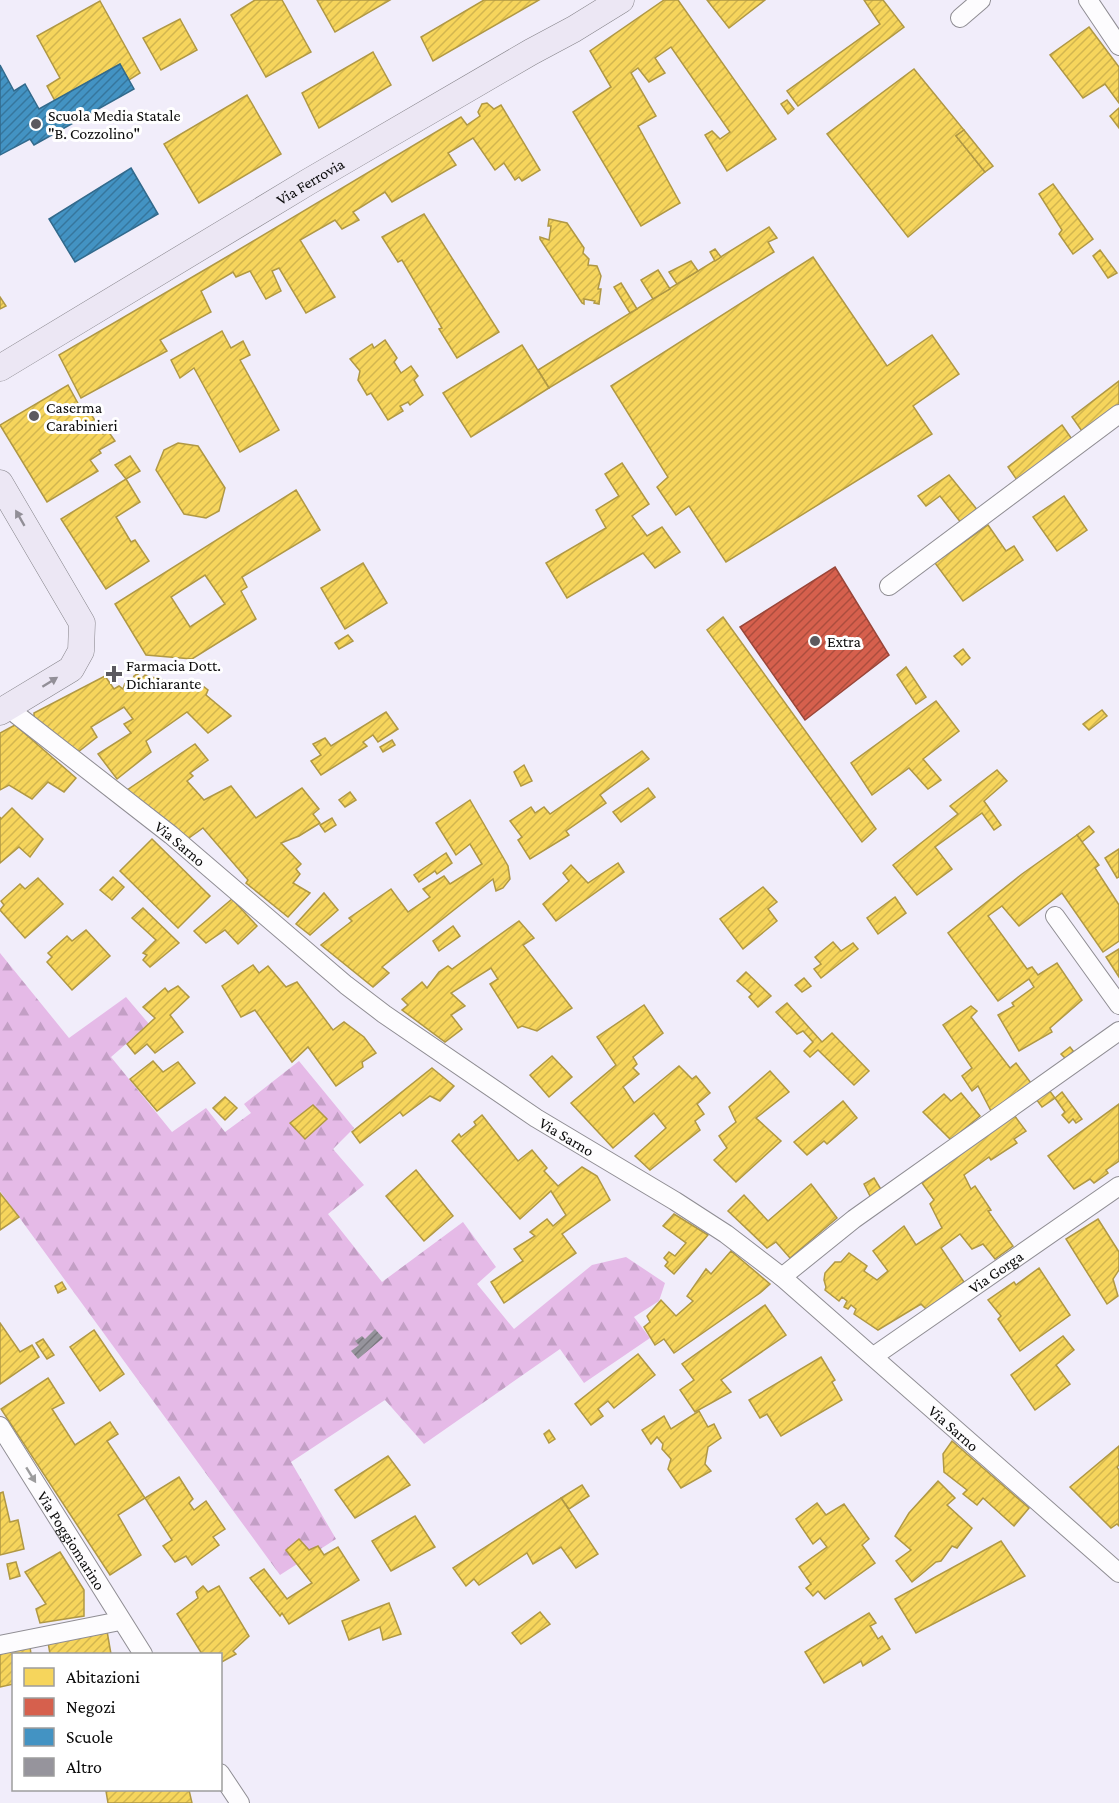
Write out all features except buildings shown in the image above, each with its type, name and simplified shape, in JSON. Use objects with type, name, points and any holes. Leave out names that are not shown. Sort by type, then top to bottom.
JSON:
[{"type":"main road","name":"Via Ferrovia","points":[[0,368],[616,1]]},
{"type":"main road","points":[[0,483],[82,623],[81,651],[71,669],[4,710]]},
{"type":"street","points":[[960,18],[981,0]]},
{"type":"street","points":[[1088,0],[1119,46]]},
{"type":"street","points":[[889,586],[1119,414]]},
{"type":"street","name":"Via Sarno","points":[[4,710],[171,835],[346,985],[384,1014],[536,1118],[726,1234],[782,1277],[1119,1573]]},
{"type":"street","points":[[1055,916],[1119,1005]]},
{"type":"street","points":[[782,1277],[854,1219],[1119,1031]]},
{"type":"street","name":"Via Gorga","points":[[874,1356],[1119,1186]]},
{"type":"street","name":"Via Poggiomarino","points":[[0,1426],[141,1653]]},
{"type":"street","points":[[0,1645],[120,1621]]},
{"type":"street","points":[[222,1776],[240,1803]]},
{"type":"green space","points":[[0,953],[69,1038],[126,997],[149,1024],[111,1057],[172,1132],[206,1108],[225,1132],[251,1113],[244,1104],[299,1061],[354,1128],[333,1149],[364,1185],[328,1214],[382,1282],[463,1222],[496,1267],[477,1284],[514,1329],[592,1265],[626,1257],[665,1283],[659,1301],[634,1317],[650,1338],[584,1383],[560,1349],[424,1444],[385,1400],[291,1462],[336,1539],[280,1575],[0,1191]]},
{"type":"place","name":"Scuola Media Statale \"B. Cozzolino\"","points":[[36,124]]},
{"type":"place","name":"Caserma Carabinieri","points":[[34,416]]},
{"type":"place","name":"Extra","points":[[815,641]]},
{"type":"place","name":"Farmacia Dott. Dichiarante","points":[[114,674]]}]
